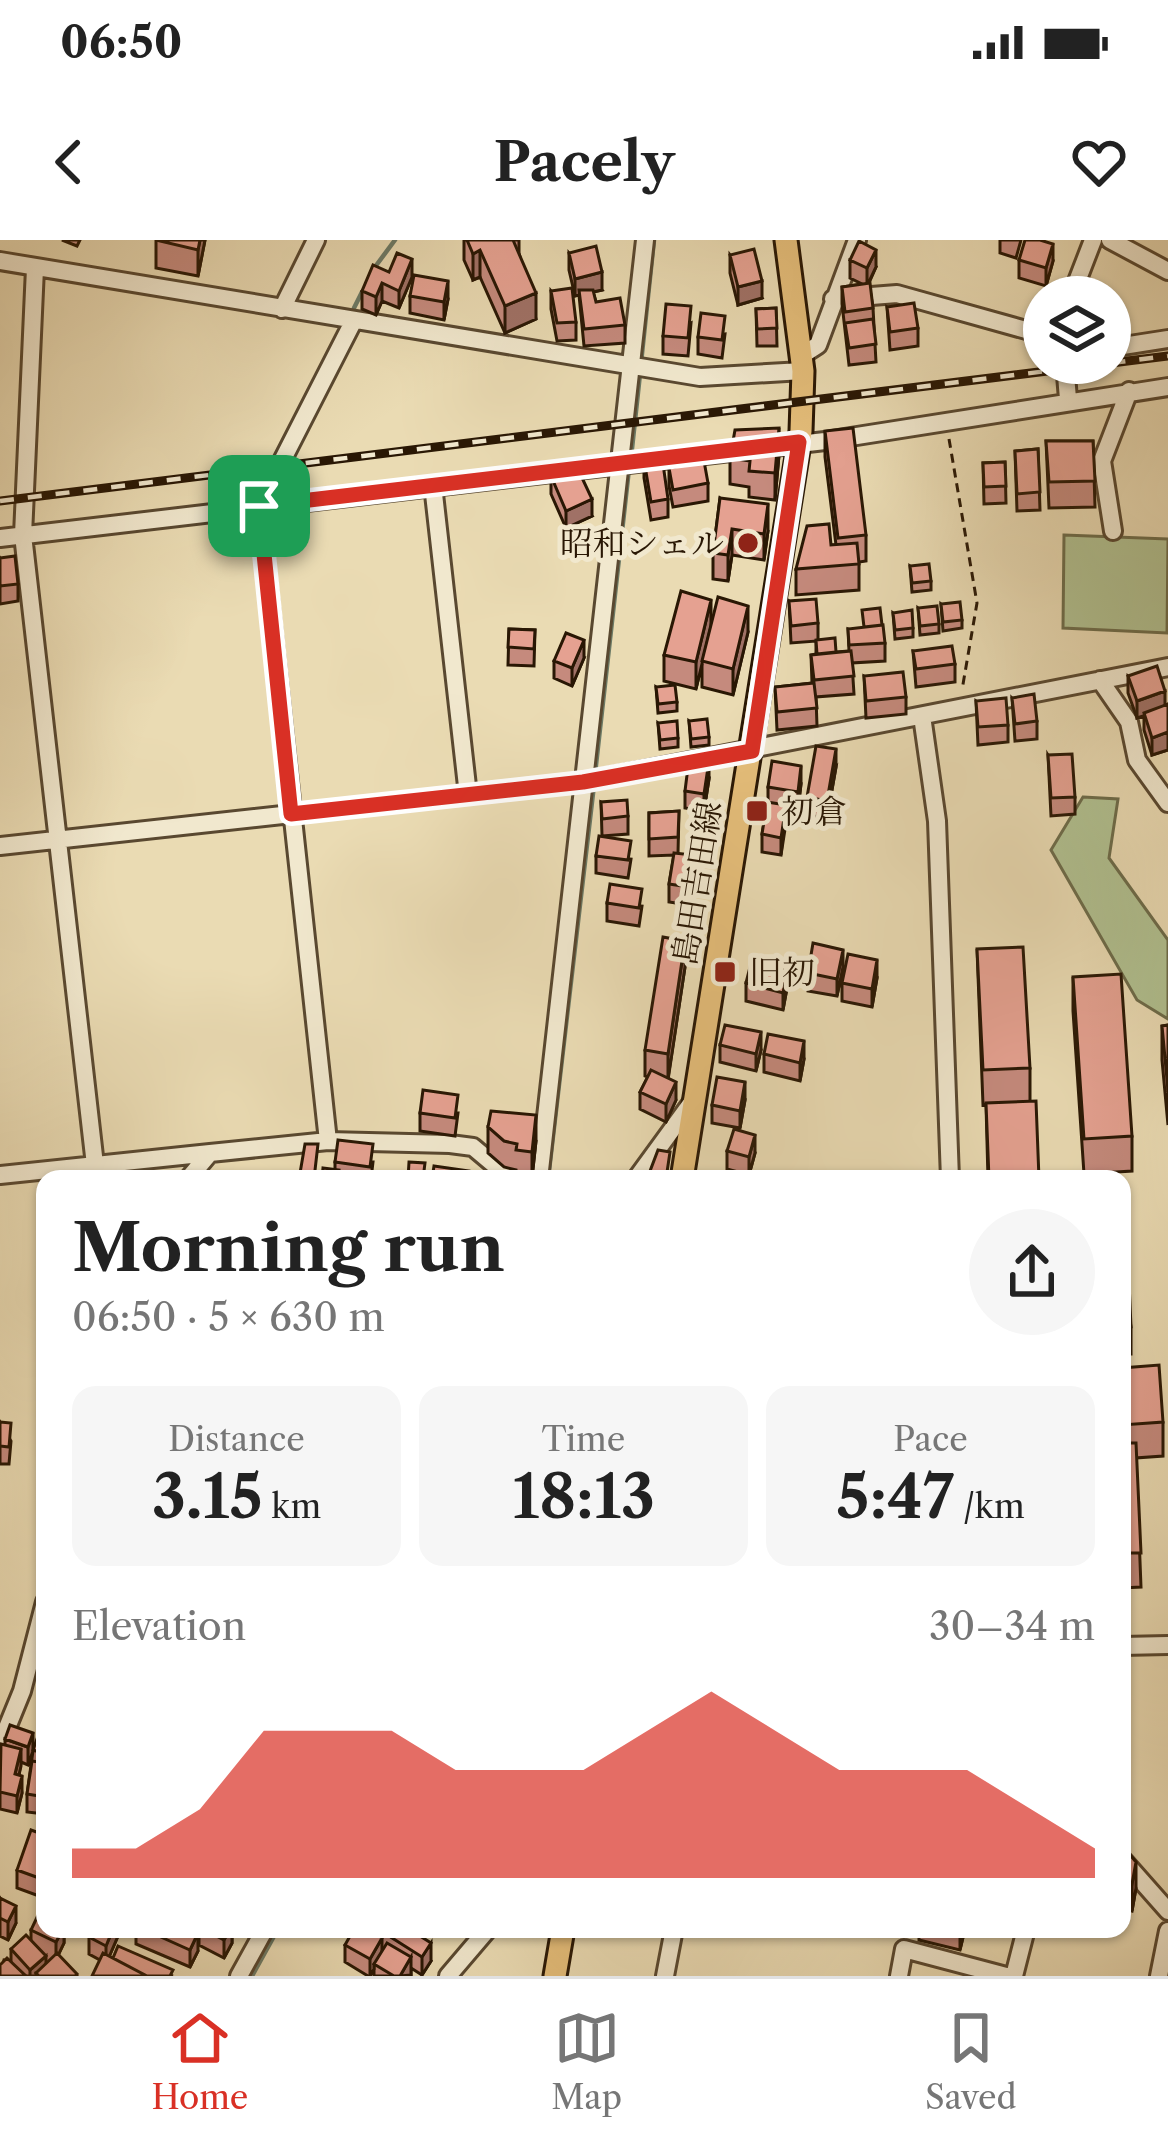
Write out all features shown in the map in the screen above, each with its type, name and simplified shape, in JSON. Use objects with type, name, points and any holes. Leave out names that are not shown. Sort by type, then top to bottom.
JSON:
[{"type":"main road","name":"島田吉田線","points":[[683,1170],[799,442],[802,363],[786,240]]},
{"type":"main road","points":[[555,1976],[561,1938]]},
{"type":"street","points":[[282,310],[316,240]]},
{"type":"street","points":[[539,1170],[645,240]]},
{"type":"street","points":[[0,261],[700,377],[802,363],[818,345],[857,240]]},
{"type":"street","points":[[1079,276],[1093,240]]},
{"type":"street","points":[[1110,240],[1168,271]]},
{"type":"street","points":[[35,268],[23,535],[94,1165]]},
{"type":"street","points":[[833,298],[897,294],[1023,329]]},
{"type":"street","points":[[328,1142],[259,506],[354,320]]},
{"type":"street","points":[[1131,345],[1168,339]]},
{"type":"street","points":[[1066,384],[1067,399]]},
{"type":"street","points":[[0,538],[799,442],[1168,387]]},
{"type":"street","points":[[1113,531],[1102,460],[1129,392]]},
{"type":"street","points":[[433,485],[468,795]]},
{"type":"street","points":[[0,846],[583,782],[1168,667]]},
{"type":"street","points":[[1100,680],[1129,722],[1137,760],[1168,803]]},
{"type":"street","points":[[922,716],[937,821],[950,1170]]},
{"type":"street","points":[[643,1170],[695,1098]]},
{"type":"street","points":[[47,1170],[328,1142],[472,1147],[500,1170]]},
{"type":"street","points":[[196,1170],[210,1153]]},
{"type":"street","points":[[0,1175],[36,1171]]},
{"type":"street","points":[[0,1745],[22,1691],[36,1637]]},
{"type":"street","points":[[1131,1646],[1168,1645]]},
{"type":"street","points":[[1131,1869],[1168,1911]]},
{"type":"street","points":[[239,1976],[260,1938]]},
{"type":"street","points":[[448,1976],[480,1938]]},
{"type":"street","points":[[665,1976],[672,1938]]},
{"type":"street","points":[[898,1938],[904,1949],[899,1976]]},
{"type":"street","points":[[904,1949],[1010,1976],[1023,1938]]},
{"type":"street","points":[[1159,1976],[1167,1942]]},
{"type":"path","points":[[946,419],[977,603],[959,709]]},
{"type":"green space","points":[[1064,535],[1168,539],[1167,633],[1063,628]]},
{"type":"green space","points":[[1083,797],[1118,799],[1109,858],[1168,940],[1168,1019],[1137,1000],[1051,850]]},
{"type":"building","points":[[156,240],[200,240],[198,250]]},
{"type":"building","points":[[467,240],[513,240],[536,293],[505,306],[480,250],[473,254]]},
{"type":"building","points":[[1025,240],[1053,244],[1046,268],[1019,260]]},
{"type":"building","points":[[859,241],[876,250],[867,268],[850,260]]},
{"type":"building","points":[[596,246],[602,272],[575,279],[569,253]]},
{"type":"building","points":[[754,249],[762,281],[738,287],[730,255]]},
{"type":"building","points":[[397,253],[412,259],[399,291],[382,283],[376,297],[362,291],[373,265],[389,272]]},
{"type":"building","points":[[414,275],[448,281],[444,302],[410,296]]},
{"type":"building","points":[[870,283],[873,308],[845,312],[842,287]]},
{"type":"building","points":[[572,288],[576,322],[557,323],[551,291]]},
{"type":"building","points":[[579,290],[593,290],[596,302],[620,298],[625,325],[584,329]]},
{"type":"building","points":[[914,303],[918,328],[890,332],[887,307]]},
{"type":"building","points":[[666,304],[691,306],[688,338],[663,336]]},
{"type":"building","points":[[776,308],[777,328],[757,329],[756,309]]},
{"type":"building","points":[[701,313],[725,316],[722,340],[698,337]]},
{"type":"building","points":[[873,319],[876,344],[849,348],[845,323]]},
{"type":"building","points":[[779,428],[775,473],[749,471],[750,461],[730,458],[735,430]]},
{"type":"building","points":[[853,428],[866,535],[838,538],[825,431]]},
{"type":"building","points":[[1046,441],[1093,441],[1095,481],[1049,482]]},
{"type":"building","points":[[1038,449],[1040,492],[1017,494],[1015,451]]},
{"type":"building","points":[[662,457],[668,499],[651,502],[644,460]]},
{"type":"building","points":[[704,461],[708,483],[673,490],[669,468]]},
{"type":"building","points":[[1005,462],[1006,486],[984,487],[983,463]]},
{"type":"building","points":[[576,465],[592,499],[566,511],[551,476]]},
{"type":"building","points":[[720,498],[768,504],[764,534],[732,529],[728,555],[713,553]]},
{"type":"building","points":[[829,524],[831,545],[857,543],[859,564],[796,569],[807,526]]},
{"type":"building","points":[[15,556],[18,584],[0,586],[0,558]]},
{"type":"building","points":[[929,564],[931,581],[912,583],[910,566]]},
{"type":"building","points":[[681,591],[711,600],[696,662],[664,655]]},
{"type":"building","points":[[718,597],[748,606],[733,669],[702,661]]},
{"type":"building","points":[[816,599],[818,623],[791,626],[789,601]]},
{"type":"building","points":[[960,602],[962,620],[943,622],[941,604]]},
{"type":"building","points":[[937,606],[939,624],[920,626],[918,608]]},
{"type":"building","points":[[880,608],[882,625],[864,627],[862,610]]},
{"type":"building","points":[[912,610],[913,628],[895,630],[893,613]]},
{"type":"building","points":[[883,625],[885,643],[849,645],[848,629]]},
{"type":"building","points":[[509,629],[535,630],[534,649],[508,647]]},
{"type":"building","points":[[566,633],[584,640],[572,668],[554,661]]},
{"type":"building","points":[[835,638],[836,652],[817,654],[816,640]]},
{"type":"building","points":[[952,646],[955,664],[916,669],[913,651]]},
{"type":"building","points":[[851,651],[854,676],[814,680],[811,655]]},
{"type":"building","points":[[1157,666],[1165,691],[1137,701],[1128,676]]},
{"type":"building","points":[[903,672],[906,697],[866,701],[864,676]]},
{"type":"building","points":[[814,683],[817,708],[777,712],[775,687]]},
{"type":"building","points":[[675,685],[677,702],[658,704],[656,687]]},
{"type":"building","points":[[1034,694],[1037,721],[1015,724],[1012,698]]},
{"type":"building","points":[[1006,698],[1008,725],[978,727],[976,701]]},
{"type":"building","points":[[1168,704],[1168,732],[1152,738],[1144,713]]},
{"type":"building","points":[[707,719],[709,737],[691,739],[689,721]]},
{"type":"building","points":[[677,721],[678,738],[660,740],[658,723]]},
{"type":"building","points":[[816,746],[836,749],[827,801],[807,797]]},
{"type":"building","points":[[1072,754],[1075,797],[1051,798],[1048,755]]},
{"type":"building","points":[[689,759],[709,761],[704,794],[685,791]]},
{"type":"building","points":[[772,761],[801,766],[798,792],[768,787]]},
{"type":"building","points":[[627,800],[628,816],[602,819],[601,802]]},
{"type":"building","points":[[767,802],[786,805],[781,838],[762,834]]},
{"type":"building","points":[[679,811],[678,837],[649,839],[649,813]]},
{"type":"building","points":[[599,836],[631,841],[628,860],[596,856]]},
{"type":"building","points":[[674,853],[693,855],[689,887],[669,884]]},
{"type":"building","points":[[610,884],[642,889],[639,908],[607,903]]},
{"type":"building","points":[[663,937],[685,941],[668,1054],[645,1050]]},
{"type":"building","points":[[813,943],[843,950],[837,979],[808,973]]},
{"type":"building","points":[[1023,947],[1030,1068],[983,1070],[977,949]]},
{"type":"building","points":[[848,954],[877,960],[872,989],[842,983]]},
{"type":"building","points":[[751,963],[787,971],[783,993],[746,983]]},
{"type":"building","points":[[1121,974],[1132,1136],[1084,1139],[1073,977]]},
{"type":"building","points":[[725,1025],[761,1032],[756,1054],[720,1045]]},
{"type":"building","points":[[1168,1025],[1168,1090],[1162,1026]]},
{"type":"building","points":[[768,1034],[804,1041],[800,1063],[764,1054]]},
{"type":"building","points":[[651,1070],[676,1082],[666,1104],[640,1092]]},
{"type":"building","points":[[717,1077],[745,1082],[740,1111],[712,1105]]},
{"type":"building","points":[[423,1090],[458,1095],[455,1118],[420,1113]]},
{"type":"building","points":[[1036,1101],[1039,1170],[989,1170],[986,1103]]},
{"type":"building","points":[[491,1111],[536,1115],[532,1152],[516,1150],[517,1144],[504,1141],[488,1127]]},
{"type":"building","points":[[734,1129],[755,1135],[749,1157],[727,1151]]},
{"type":"building","points":[[338,1140],[373,1144],[370,1167],[335,1162]]},
{"type":"building","points":[[305,1144],[318,1144],[315,1170],[301,1170]]},
{"type":"building","points":[[658,1150],[670,1152],[667,1170],[650,1170]]},
{"type":"building","points":[[409,1162],[425,1163],[424,1170],[409,1170]]},
{"type":"building","points":[[1159,1365],[1163,1422],[1131,1424],[1131,1367]]},
{"type":"building","points":[[0,1422],[11,1423],[9,1447],[0,1446]]},
{"type":"building","points":[[1131,1443],[1136,1443],[1141,1553],[1131,1553]]},
{"type":"building","points":[[10,1725],[33,1733],[28,1747],[5,1739]]},
{"type":"building","points":[[1,1744],[21,1749],[15,1774],[22,1776],[17,1796],[0,1792]]},
{"type":"building","points":[[32,1761],[36,1762],[36,1796],[27,1794]]},
{"type":"building","points":[[31,1830],[36,1832],[36,1877],[17,1870]]},
{"type":"building","points":[[0,1898],[16,1906],[8,1922],[0,1918]]},
{"type":"building","points":[[26,1935],[46,1956],[30,1970],[11,1949]]},
{"type":"building","points":[[163,1938],[196,1938],[190,1950]]},
{"type":"building","points":[[349,1938],[382,1938],[370,1959],[345,1945]]},
{"type":"building","points":[[392,1938],[423,1938],[431,1943],[422,1957]]},
{"type":"building","points":[[387,1943],[411,1957],[400,1976],[374,1964]]},
{"type":"building","points":[[118,1946],[173,1970],[170,1976],[147,1976],[113,1958]]},
{"type":"building","points":[[57,1953],[77,1974],[39,1976],[36,1973]]},
{"type":"building","points":[[103,1953],[147,1976],[92,1976]]},
{"type":"building","points":[[7,1958],[26,1976],[0,1976],[0,1965]]},
{"type":"waterway","points":[[372,271],[395,240]]},
{"type":"waterway","points":[[641,363],[654,240]]},
{"type":"waterway","points":[[354,308],[362,292]]},
{"type":"waterway","points":[[631,458],[640,374]]},
{"type":"waterway","points":[[595,774],[629,469]]},
{"type":"waterway","points":[[549,1170],[594,785]]},
{"type":"waterway","points":[[252,1976],[273,1938]]},
{"type":"railway","points":[[0,501],[1168,356]]},
{"type":"place","name":"昭和シェル","points":[[748,543]]},
{"type":"place","name":"初倉","points":[[757,811]]},
{"type":"place","name":"旧初","points":[[725,972]]},
{"type":"route","points":[[799,442],[752,751],[583,782],[291,814],[259,506],[799,442]]}]
